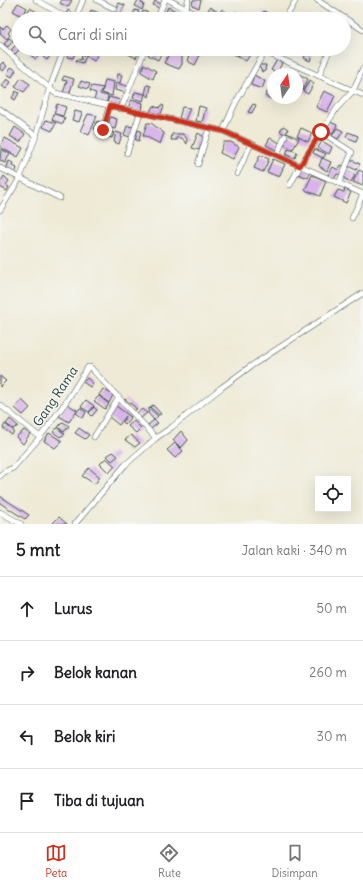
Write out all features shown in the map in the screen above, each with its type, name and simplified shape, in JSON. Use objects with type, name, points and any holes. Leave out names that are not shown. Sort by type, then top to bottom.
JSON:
[{"type":"street","points":[[0,4],[3,0]]},
{"type":"street","points":[[36,0],[57,12]]},
{"type":"street","points":[[79,12],[83,0]]},
{"type":"street","points":[[97,0],[116,9]]},
{"type":"street","points":[[160,12],[165,0]]},
{"type":"street","points":[[169,0],[190,12]]},
{"type":"street","points":[[186,9],[188,0]]},
{"type":"street","points":[[289,12],[296,0]]},
{"type":"street","points":[[317,0],[335,12]]},
{"type":"street","points":[[351,22],[363,30]]},
{"type":"street","points":[[0,45],[49,90],[55,93],[223,131],[363,194],[352,218]]},
{"type":"street","points":[[0,210],[20,178],[36,136],[49,90],[61,56]]},
{"type":"street","points":[[121,108],[142,56]]},
{"type":"street","points":[[223,131],[235,104],[262,56]]},
{"type":"street","points":[[276,56],[363,95]]},
{"type":"street","points":[[319,76],[328,56]]},
{"type":"street","points":[[290,185],[300,166],[337,108],[353,91],[363,68]]},
{"type":"street","points":[[103,130],[110,106]]},
{"type":"street","points":[[0,109],[36,136]]},
{"type":"street","points":[[127,154],[140,113]]},
{"type":"street","points":[[198,164],[209,128]]},
{"type":"street","points":[[321,132],[352,152],[339,183]]},
{"type":"street","points":[[277,155],[285,136]]},
{"type":"street","points":[[237,174],[251,144]]},
{"type":"street","points":[[0,168],[60,198]]},
{"type":"street","points":[[74,524],[125,465],[156,438],[251,366],[363,293]]},
{"type":"street","name":"Gang Rama","points":[[0,405],[40,437],[66,402],[88,367],[92,368],[156,438]]},
{"type":"street","points":[[94,437],[119,397]]},
{"type":"street","points":[[0,476],[4,472],[13,468],[40,437]]},
{"type":"street","points":[[0,512],[21,524]]},
{"type":"building","points":[[62,0],[72,0],[68,7],[60,3]]},
{"type":"building","points":[[138,0],[142,0],[141,3],[144,4],[142,10],[135,6]]},
{"type":"building","points":[[193,0],[201,0],[199,8],[192,5]]},
{"type":"building","points":[[155,1],[161,4],[159,9],[153,5]]},
{"type":"building","points":[[18,3],[27,8],[24,12],[13,11]]},
{"type":"building","points":[[118,3],[125,5],[122,12],[116,12]]},
{"type":"building","points":[[168,7],[176,11],[176,12],[166,12]]},
{"type":"building","points":[[210,7],[218,12],[208,12]]},
{"type":"building","points":[[30,8],[37,12],[28,12]]},
{"type":"building","points":[[7,25],[11,29],[8,33],[10,35],[7,39],[0,33],[0,27],[3,29]]},
{"type":"building","points":[[9,38],[12,40],[8,47],[4,44]]},
{"type":"building","points":[[43,56],[50,56],[47,60]]},
{"type":"building","points":[[82,56],[86,56],[83,63],[76,61],[77,59],[81,60]]},
{"type":"building","points":[[86,56],[96,56],[94,61]]},
{"type":"building","points":[[150,56],[160,56],[158,60]]},
{"type":"building","points":[[168,56],[182,56],[182,64],[179,69],[164,63]]},
{"type":"building","points":[[188,56],[200,56],[195,65],[189,62]]},
{"type":"building","points":[[238,56],[249,56],[246,61]]},
{"type":"building","points":[[305,56],[312,56],[310,61],[304,58]]},
{"type":"building","points":[[277,60],[282,63],[280,68],[272,68]]},
{"type":"building","points":[[3,62],[7,66],[3,71],[0,69],[0,65]]},
{"type":"building","points":[[144,64],[156,71],[153,79],[141,72]]},
{"type":"building","points":[[266,65],[265,71],[262,72],[259,66]]},
{"type":"building","points":[[11,67],[16,70],[12,77],[7,74]]},
{"type":"building","points":[[118,74],[122,75],[120,83],[116,82]]},
{"type":"building","points":[[254,75],[265,81],[262,89],[251,85]]},
{"type":"building","points":[[64,76],[74,79],[69,95],[63,93],[67,81],[62,80]]},
{"type":"building","points":[[303,76],[308,79],[303,89]]},
{"type":"building","points":[[21,78],[30,84],[24,92],[15,87]]},
{"type":"building","points":[[7,79],[11,82],[6,89],[2,86]]},
{"type":"building","points":[[105,80],[114,82],[112,96],[102,93]]},
{"type":"building","points":[[310,80],[314,83],[308,94],[303,91]]},
{"type":"building","points":[[81,81],[90,84],[88,89],[79,86]]},
{"type":"building","points":[[116,83],[127,86],[127,93],[115,90]]},
{"type":"building","points":[[147,85],[151,86],[149,97],[145,94]]},
{"type":"building","points":[[92,86],[103,88],[100,94],[108,96],[106,104],[94,101],[96,93],[90,91]]},
{"type":"building","points":[[16,91],[19,93],[15,100],[12,98]]},
{"type":"building","points":[[324,91],[335,96],[327,112],[316,107]]},
{"type":"building","points":[[135,92],[145,94],[143,101],[133,98]]},
{"type":"building","points":[[109,97],[120,100],[118,106],[107,103]]},
{"type":"building","points":[[131,100],[143,103],[142,111],[129,107]]},
{"type":"building","points":[[57,104],[66,107],[63,116],[55,114],[65,118],[63,124],[52,120]]},
{"type":"building","points":[[253,104],[256,105],[252,113],[248,112]]},
{"type":"building","points":[[161,105],[164,106],[160,116],[149,114],[153,106],[159,108]]},
{"type":"building","points":[[199,106],[206,108],[202,122],[196,121]]},
{"type":"building","points":[[182,107],[190,108],[185,120],[179,119]]},
{"type":"building","points":[[75,111],[82,113],[79,122],[72,120]]},
{"type":"building","points":[[88,114],[97,116],[89,135],[80,131]]},
{"type":"building","points":[[110,117],[117,119],[115,129],[108,127]]},
{"type":"building","points":[[46,120],[56,123],[52,131],[43,127]]},
{"type":"building","points":[[97,121],[107,124],[105,133],[94,129]]},
{"type":"building","points":[[330,122],[337,125],[332,134],[325,131]]},
{"type":"building","points":[[147,123],[151,123],[164,133],[160,144],[143,136]]},
{"type":"building","points":[[127,126],[133,127],[130,137],[124,135]]},
{"type":"building","points":[[283,126],[288,129],[286,134],[280,132]]},
{"type":"building","points":[[15,127],[25,134],[20,142],[10,136]]},
{"type":"building","points":[[301,128],[312,133],[308,142],[297,136]]},
{"type":"building","points":[[337,128],[343,131],[338,139],[332,136]]},
{"type":"building","points":[[138,130],[141,131],[139,141],[135,139]]},
{"type":"building","points":[[107,131],[114,133],[112,138],[105,136]]},
{"type":"building","points":[[116,132],[122,134],[119,144],[114,142]]},
{"type":"building","points":[[348,132],[358,136],[356,141],[346,137]]},
{"type":"building","points":[[198,133],[204,137],[199,150],[192,148]]},
{"type":"building","points":[[287,133],[299,139],[293,149],[283,144]]},
{"type":"building","points":[[172,134],[183,134],[187,139],[187,144],[182,138],[177,137],[177,140],[171,140]]},
{"type":"building","points":[[5,138],[23,148],[18,157],[0,147]]},
{"type":"building","points":[[270,138],[280,143],[276,150],[266,145]]},
{"type":"building","points":[[322,141],[332,147],[329,154],[318,148]]},
{"type":"building","points":[[224,142],[231,142],[239,147],[233,159],[220,153]]},
{"type":"building","points":[[1,149],[10,154],[5,163],[0,160]]},
{"type":"building","points":[[288,149],[297,152],[295,158],[286,155]]},
{"type":"building","points":[[315,149],[326,154],[323,158],[313,153]]},
{"type":"building","points":[[260,155],[269,159],[263,172],[254,168]]},
{"type":"building","points":[[322,158],[331,162],[327,171],[319,166]]},
{"type":"building","points":[[273,159],[285,164],[279,177],[267,172]]},
{"type":"building","points":[[352,160],[360,164],[356,170],[348,166]]},
{"type":"building","points":[[9,161],[13,163],[12,166],[17,168],[15,174],[6,170]]},
{"type":"building","points":[[341,165],[345,167],[341,175],[337,174],[334,179],[328,175],[333,167],[338,170]]},
{"type":"building","points":[[302,168],[310,173],[308,178],[298,174]]},
{"type":"building","points":[[347,170],[355,175],[351,182],[343,178]]},
{"type":"building","points":[[359,170],[363,172],[363,186],[353,182]]},
{"type":"building","points":[[312,175],[326,181],[320,196],[305,190]]},
{"type":"building","points":[[4,176],[9,181],[6,185],[9,187],[7,191],[0,187],[0,183]]},
{"type":"building","points":[[345,189],[351,192],[346,203],[334,197],[338,190],[344,192]]},
{"type":"building","points":[[0,376],[6,381],[0,387]]},
{"type":"building","points":[[87,378],[93,383],[90,387],[83,382]]},
{"type":"building","points":[[103,389],[113,395],[109,403],[99,395]]},
{"type":"building","points":[[99,396],[109,404],[105,409],[94,401]]},
{"type":"building","points":[[125,399],[137,409],[133,411],[124,400]]},
{"type":"building","points":[[22,400],[30,408],[23,415],[15,408]]},
{"type":"building","points":[[86,400],[94,406],[89,412],[81,407]]},
{"type":"building","points":[[67,404],[77,410],[69,422],[59,416]]},
{"type":"building","points":[[153,405],[161,414],[159,415],[150,407]]},
{"type":"building","points":[[116,406],[131,417],[125,424],[123,422],[126,416],[119,425],[109,417]]},
{"type":"building","points":[[94,407],[97,410],[92,416],[89,413]]},
{"type":"building","points":[[80,408],[86,412],[83,418],[76,413]]},
{"type":"building","points":[[149,408],[158,416],[154,420],[148,413]]},
{"type":"building","points":[[142,409],[147,413],[141,418],[137,413]]},
{"type":"building","points":[[10,419],[18,426],[13,429],[6,424]]},
{"type":"building","points":[[154,420],[158,423],[151,429],[148,425]]},
{"type":"building","points":[[134,421],[141,428],[136,433],[128,426]]},
{"type":"building","points":[[63,422],[69,426],[64,432],[58,427]]},
{"type":"building","points":[[5,424],[14,431],[12,435],[3,428]]},
{"type":"building","points":[[57,428],[65,434],[60,437],[53,432]]},
{"type":"building","points":[[79,428],[89,435],[85,439],[75,433]]},
{"type":"building","points":[[24,430],[30,434],[23,444],[16,437]]},
{"type":"building","points":[[181,431],[188,440],[181,448],[173,440]]},
{"type":"building","points":[[49,433],[62,441],[55,448],[44,441]]},
{"type":"building","points":[[131,435],[140,443],[135,447],[125,440]]},
{"type":"building","points":[[175,443],[183,451],[175,458],[167,450]]},
{"type":"building","points":[[113,452],[118,456],[112,461],[107,456]]},
{"type":"building","points":[[106,458],[115,466],[109,473],[100,464]]},
{"type":"building","points":[[89,468],[100,477],[95,484],[82,476]]},
{"type":"building","points":[[0,496],[29,515],[25,519],[0,503]]},
{"type":"building","points":[[59,517],[67,524],[52,524]]},
{"type":"route","points":[[103,130],[110,106],[223,131],[300,166],[321,132]]}]
